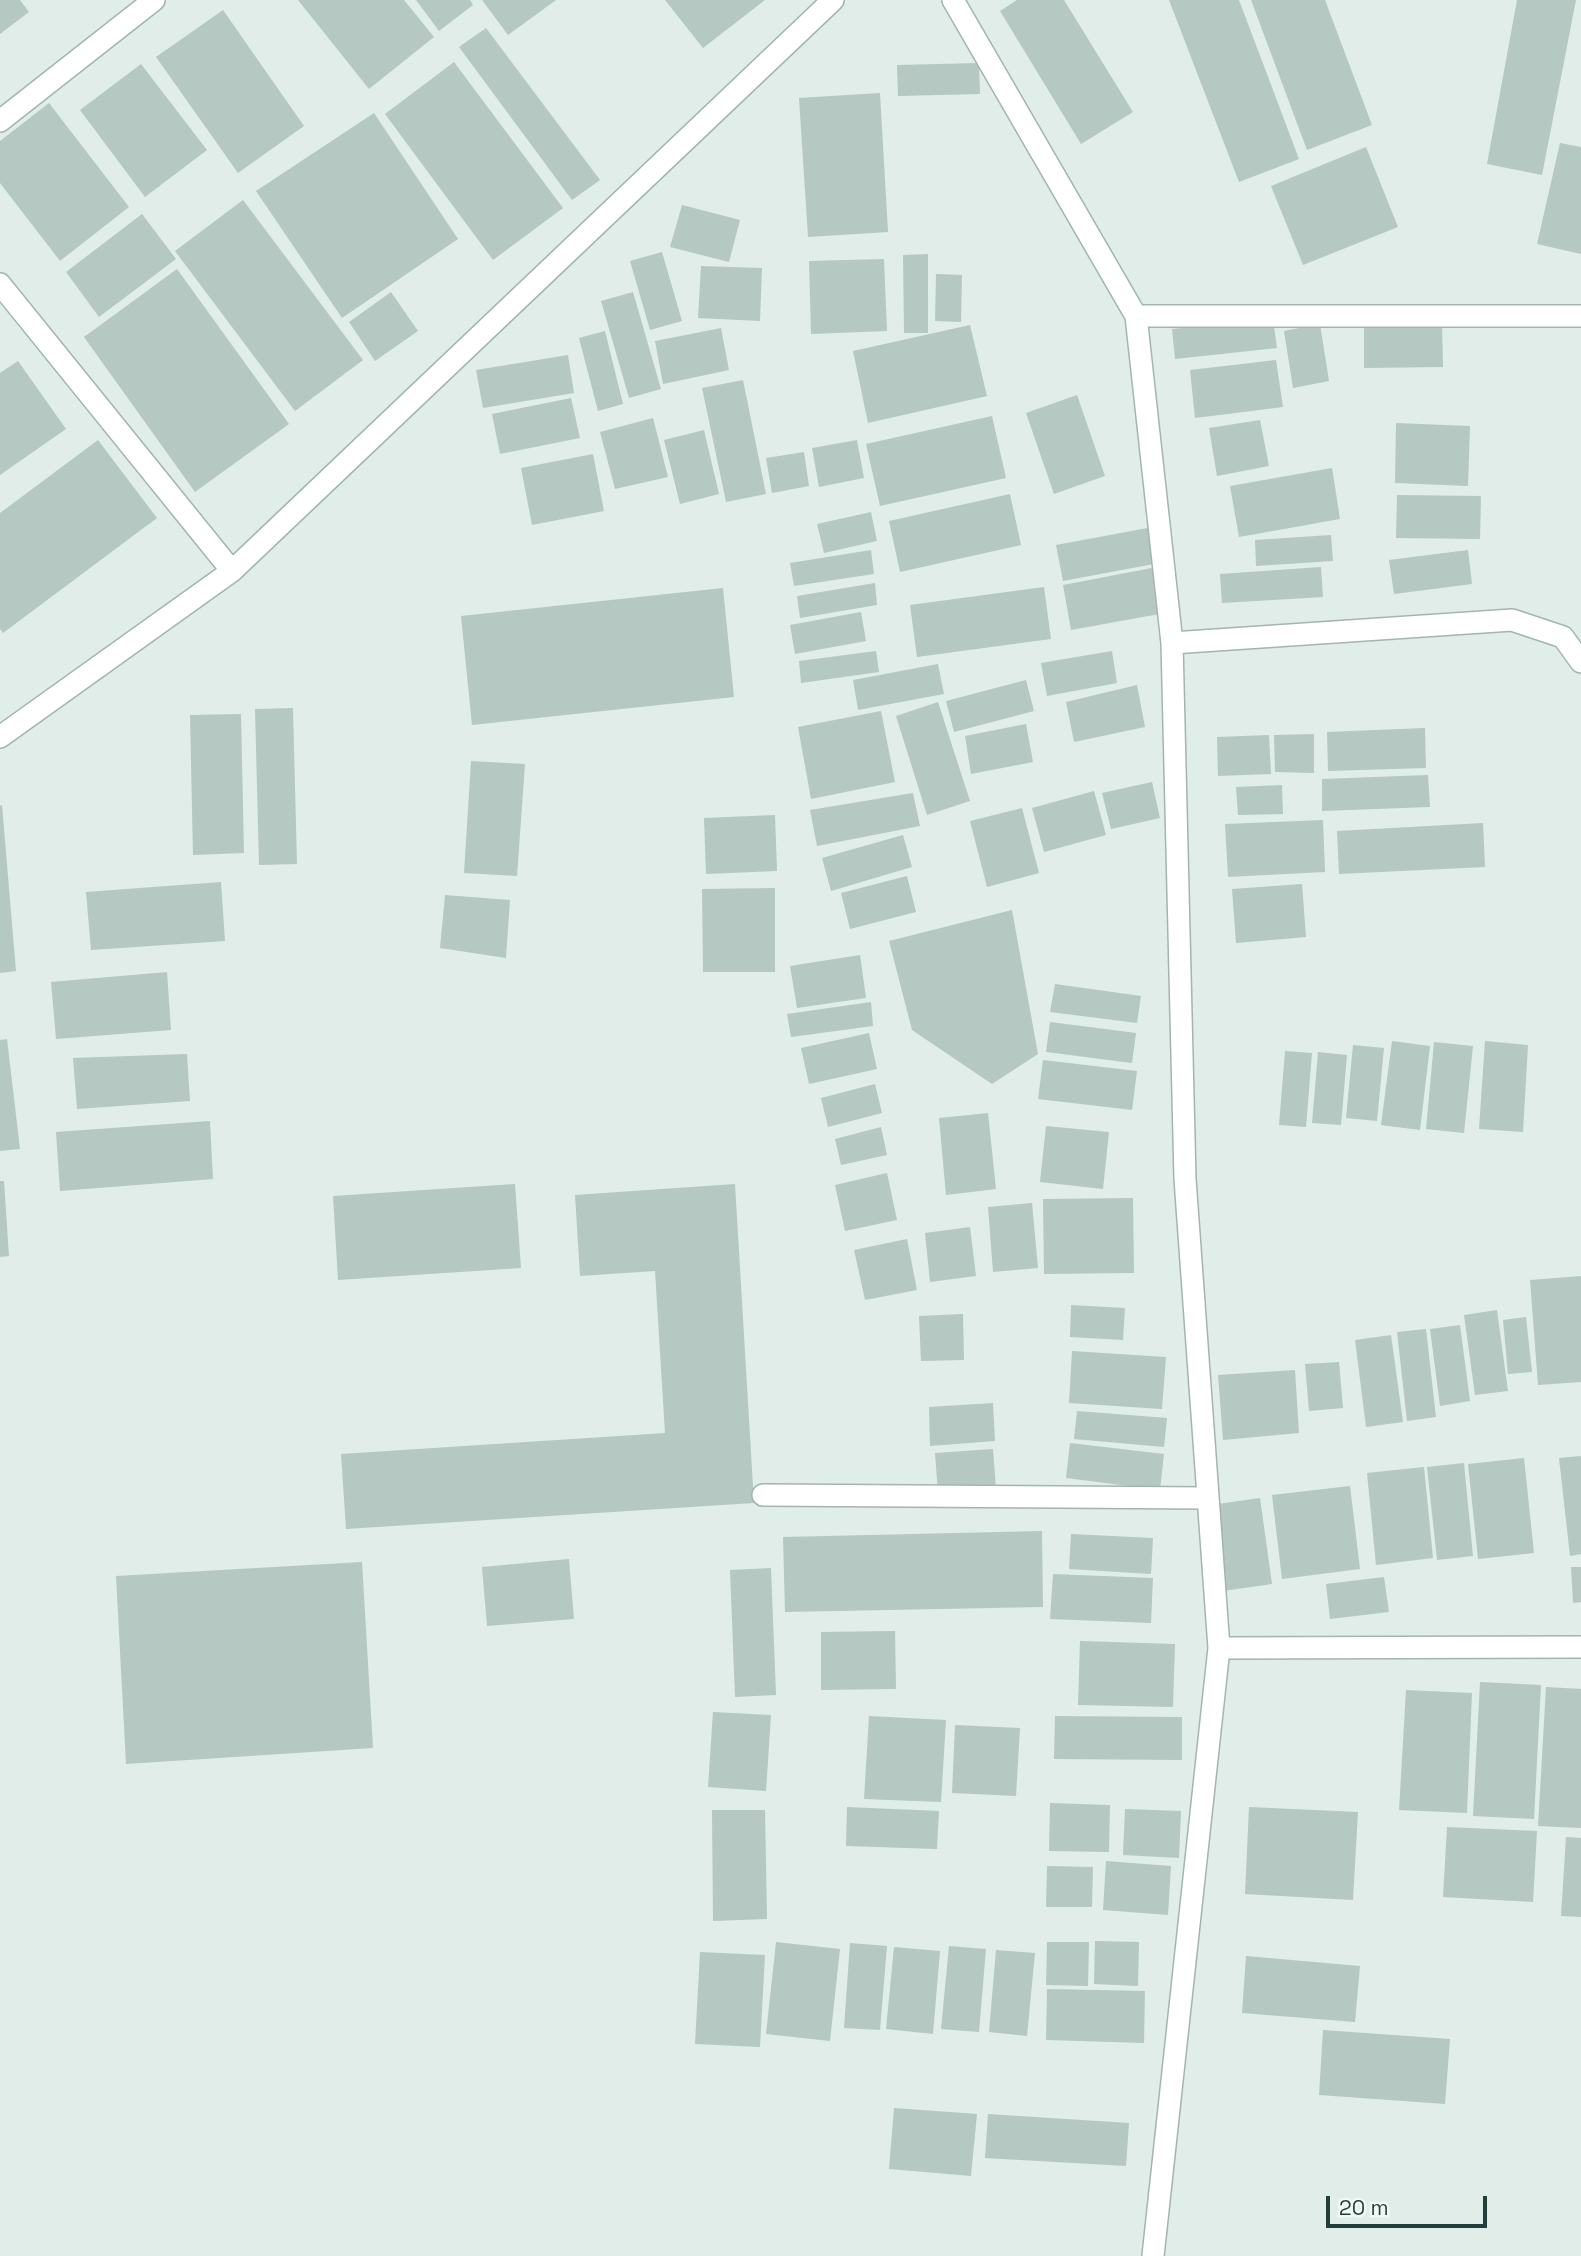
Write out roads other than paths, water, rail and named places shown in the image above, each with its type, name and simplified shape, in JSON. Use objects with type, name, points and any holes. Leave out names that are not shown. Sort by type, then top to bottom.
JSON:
[{"type":"street","points":[[0,121],[154,0]]},
{"type":"street","points":[[0,737],[232,571],[833,0]]},
{"type":"street","points":[[953,0],[1136,316],[1172,643],[1185,1179],[1219,1648],[1153,2256]]},
{"type":"street","points":[[0,284],[232,571]]},
{"type":"street","points":[[1136,316],[1581,317]]},
{"type":"street","points":[[1172,643],[1512,620],[1563,637],[1581,663]]},
{"type":"street","points":[[763,1495],[1208,1498]]},
{"type":"street","points":[[1219,1648],[1581,1647]]}]
